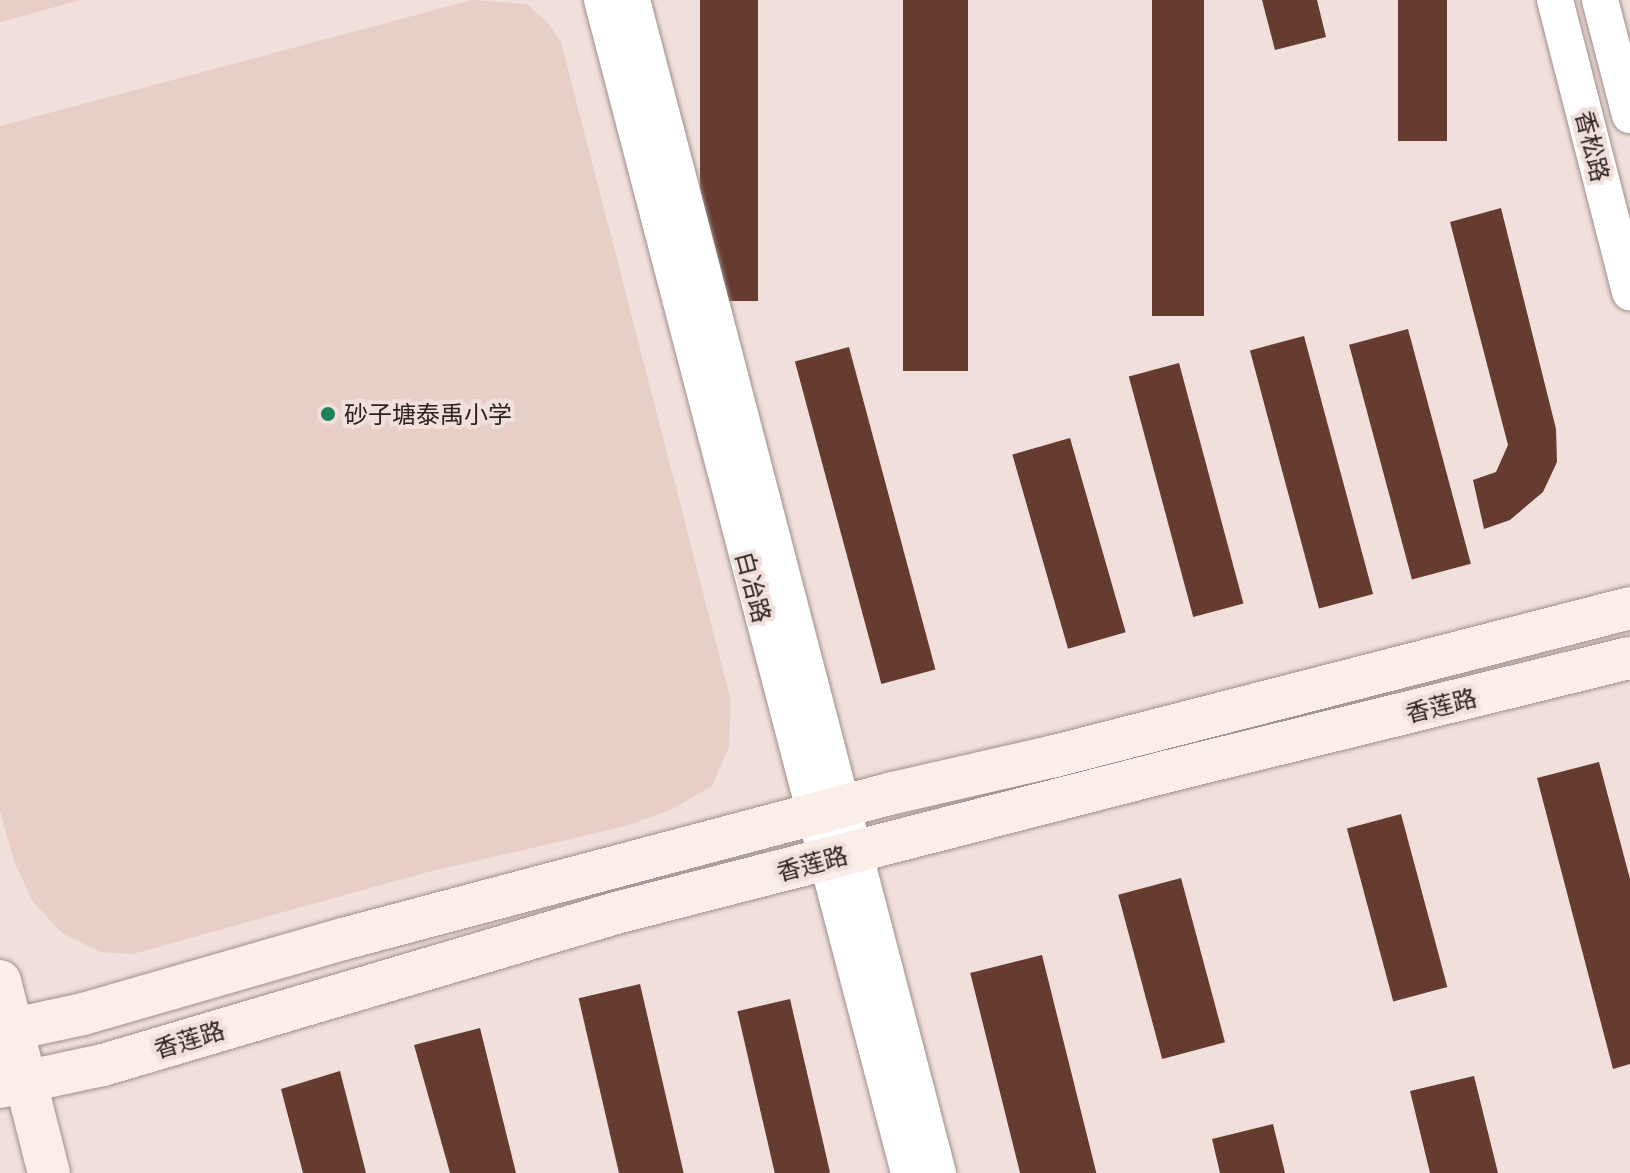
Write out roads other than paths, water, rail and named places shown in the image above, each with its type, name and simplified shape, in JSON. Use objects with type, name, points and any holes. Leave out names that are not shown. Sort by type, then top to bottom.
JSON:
[{"type":"main road","name":"香莲路","points":[[6,1030],[83,1014],[343,939],[828,811],[1630,608]]},
{"type":"main road","name":"香莲路","points":[[13,1084],[103,1065],[585,921],[1630,658]]},
{"type":"main road","points":[[0,981],[13,1084],[49,1173]]},
{"type":"street","name":"白冶路","points":[[602,0],[828,811],[938,1173]]},
{"type":"street","name":"白冶路","points":[[632,0],[828,811]]},
{"type":"street","name":"香松路","points":[[1555,0],[1630,293]]},
{"type":"street","name":"香松路","points":[[1600,0],[1630,115]]},
{"type":"street","name":"白冶路","points":[[841,855],[909,1173]]},
{"type":"place","name":"砂子塘泰禹小学","points":[[328,414]]}]
